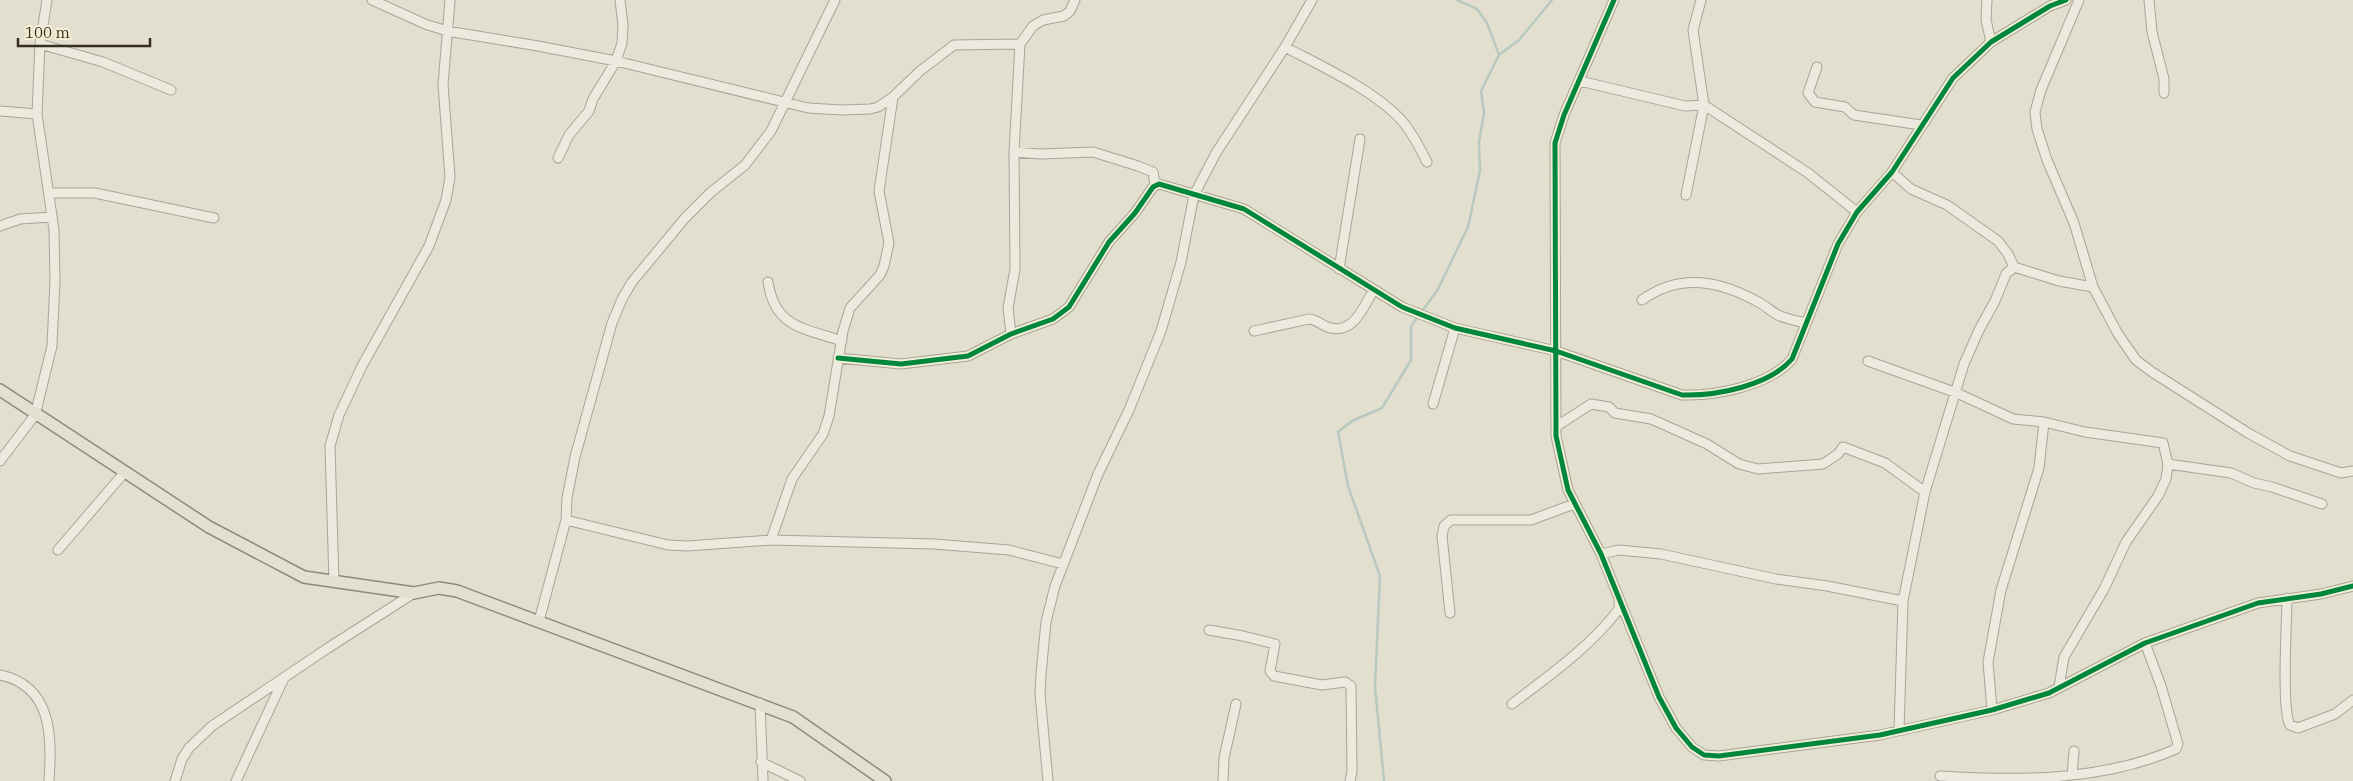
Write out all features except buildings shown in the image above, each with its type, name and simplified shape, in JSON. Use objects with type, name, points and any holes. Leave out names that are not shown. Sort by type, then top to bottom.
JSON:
[{"type":"main road","points":[[0,390],[35,415],[209,527],[304,577],[414,592],[439,588],[457,591],[760,703],[799,721],[885,781]]},
{"type":"street","points":[[0,461],[35,415],[52,346],[55,320],[56,280],[50,193],[42,156],[37,114],[40,44],[47,0]]},
{"type":"street","points":[[372,0],[424,24],[447,31],[616,61],[808,108],[870,109],[893,97],[920,71],[954,45],[1020,44]]},
{"type":"street","points":[[334,582],[330,446],[339,415],[362,366],[429,246],[446,200],[450,178],[442,85],[450,0]]},
{"type":"street","points":[[558,158],[569,136],[589,111],[593,99],[616,61],[622,43],[623,25],[620,0]]},
{"type":"street","points":[[539,621],[566,520],[567,498],[575,457],[612,323],[622,299],[632,282],[685,218],[710,193],[752,157],[771,131],[835,0]]},
{"type":"street","points":[[1011,334],[1008,317],[1015,269],[1014,152],[1020,44],[1033,26],[1043,20],[1064,16],[1070,12],[1075,0]]},
{"type":"street","points":[[1048,781],[1040,694],[1046,622],[1055,586],[1098,474],[1129,410],[1161,331],[1181,262],[1194,195],[1216,153],[1285,47],[1312,0]]},
{"type":"street","points":[[1614,0],[1564,115],[1555,143],[1556,436],[1565,480],[1574,504],[1601,554],[1659,698],[1676,728],[1692,747],[1704,755],[1719,756],[1821,744],[1880,735],[1992,710],[2049,693],[2144,643],[2258,603],[2321,594],[2353,586]]},
{"type":"street","points":[[1686,195],[1704,105],[1698,76],[1693,30],[1701,0]]},
{"type":"street","points":[[1987,0],[1986,20],[1991,42]]},
{"type":"street","points":[[1155,185],[1163,185],[1244,209],[1402,307],[1455,328],[1556,351],[1682,395],[1700,396],[1735,389],[1773,375],[1784,369],[1792,359],[1838,244],[1857,212],[1892,172],[1953,78],[1991,42],[2050,6],[2066,0]]},
{"type":"street","points":[[2079,0],[2041,90],[2035,112],[2037,130],[2047,160],[2074,223],[2093,287],[2126,346],[2136,360],[2152,372],[2290,456],[2341,473],[2353,471]]},
{"type":"street","points":[[2149,0],[2152,32],[2164,79],[2164,93]]},
{"type":"street","points":[[40,44],[103,62],[171,90]]},
{"type":"street","points":[[1285,47],[1362,89],[1402,121],[1427,162]]},
{"type":"street","points":[[1817,66],[1808,94],[1815,102],[1846,107],[1854,115],[1921,126]]},
{"type":"street","points":[[1580,81],[1685,106],[1704,105],[1808,173],[1857,212]]},
{"type":"street","points":[[771,540],[792,479],[823,434],[829,416],[838,358],[850,308],[880,274],[887,254],[888,231],[879,190],[893,97]]},
{"type":"street","points":[[0,111],[37,114]]},
{"type":"street","points":[[1339,269],[1360,139]]},
{"type":"street","points":[[838,358],[901,364],[968,356],[1011,334],[1053,319],[1069,307],[1109,242],[1135,213],[1155,185],[1153,172],[1093,152],[1041,154],[1014,152]]},
{"type":"street","points":[[1892,172],[1911,188],[1947,204],[1998,241],[2008,254],[2014,267],[2059,281],[2093,287]]},
{"type":"street","points":[[50,193],[95,193],[214,218]]},
{"type":"street","points":[[0,226],[20,219],[52,217]]},
{"type":"street","points":[[1899,730],[1903,602],[1925,492],[1964,364],[2006,274],[2014,267]]},
{"type":"street","points":[[768,282],[774,307],[786,320],[842,341]]},
{"type":"street","points":[[1642,300],[1652,293],[1678,282],[1704,284],[1735,290],[1779,316],[1806,323]]},
{"type":"street","points":[[1254,331],[1309,319],[1318,320],[1327,327],[1342,328],[1354,323],[1372,290]]},
{"type":"street","points":[[1433,404],[1455,328]]},
{"type":"street","points":[[1868,361],[1956,393],[2013,419],[2044,422],[2085,432],[2163,443],[2168,464],[2166,479],[2158,496],[2126,542],[2104,589],[2064,657],[2059,687]]},
{"type":"street","points":[[1557,426],[1591,404],[1609,406],[1615,413],[1659,423],[1707,444],[1739,464],[1758,469],[1823,464],[1838,454],[1843,447],[1885,463],[1925,492]]},
{"type":"street","points":[[1992,710],[1987,672],[2001,590],[2040,468],[2044,422]]},
{"type":"street","points":[[2168,464],[2230,473],[2254,483],[2322,504]]},
{"type":"street","points":[[58,550],[124,473]]},
{"type":"street","points":[[1450,613],[1442,536],[1444,526],[1451,520],[1530,520],[1574,504]]},
{"type":"street","points":[[566,520],[668,545],[687,546],[771,540],[979,546],[1009,550],[1063,564]]},
{"type":"street","points":[[1601,554],[1619,550],[1661,554],[1776,579],[1827,586],[1903,602]]},
{"type":"street","points":[[175,781],[182,759],[189,748],[212,726],[414,592]]},
{"type":"street","points":[[1512,704],[1564,664],[1605,628],[1619,610],[1619,596]]},
{"type":"street","points":[[2287,598],[2285,691],[2287,717],[2290,725],[2298,728],[2335,714],[2353,700]]},
{"type":"street","points":[[1209,630],[1275,644],[1270,671],[1274,676],[1322,685],[1345,682],[1352,686],[1350,781]]},
{"type":"street","points":[[1940,776],[1984,779],[2072,775],[2113,770],[2174,750],[2178,746],[2161,686],[2144,643]]},
{"type":"street","points":[[0,675],[20,683],[42,704],[48,720],[50,738],[49,781]]},
{"type":"street","points":[[236,781],[284,678]]},
{"type":"street","points":[[760,703],[763,781]]},
{"type":"street","points":[[1224,781],[1224,758],[1236,704]]},
{"type":"street","points":[[2072,775],[2074,751]]},
{"type":"street","points":[[761,762],[800,781]]},
{"type":"waterway","points":[[1457,0],[1477,9],[1487,23],[1499,55]]},
{"type":"waterway","points":[[1384,781],[1375,686],[1380,576],[1348,486],[1338,432],[1352,421],[1382,408],[1411,360],[1411,326],[1437,291],[1468,227],[1480,171],[1479,142],[1484,113],[1481,91],[1499,55],[1519,40],[1552,0]]},
{"type":"cycle path","points":[[1614,0],[1564,115],[1555,143],[1556,436],[1568,490],[1601,554],[1659,697],[1676,728],[1692,747],[1704,755],[1719,756],[1880,735],[1992,710],[2049,693],[2145,643],[2258,603],[2321,594],[2353,586]]},
{"type":"cycle path","points":[[838,358],[901,364],[968,356],[1011,334],[1053,319],[1069,307],[1109,242],[1135,213],[1153,187],[1159,184],[1244,209],[1402,307],[1455,328],[1556,351],[1682,395],[1710,394],[1741,388],[1770,376],[1792,359],[1838,244],[1857,212],[1892,172],[1953,78],[1991,42],[2050,6],[2066,0]]}]
